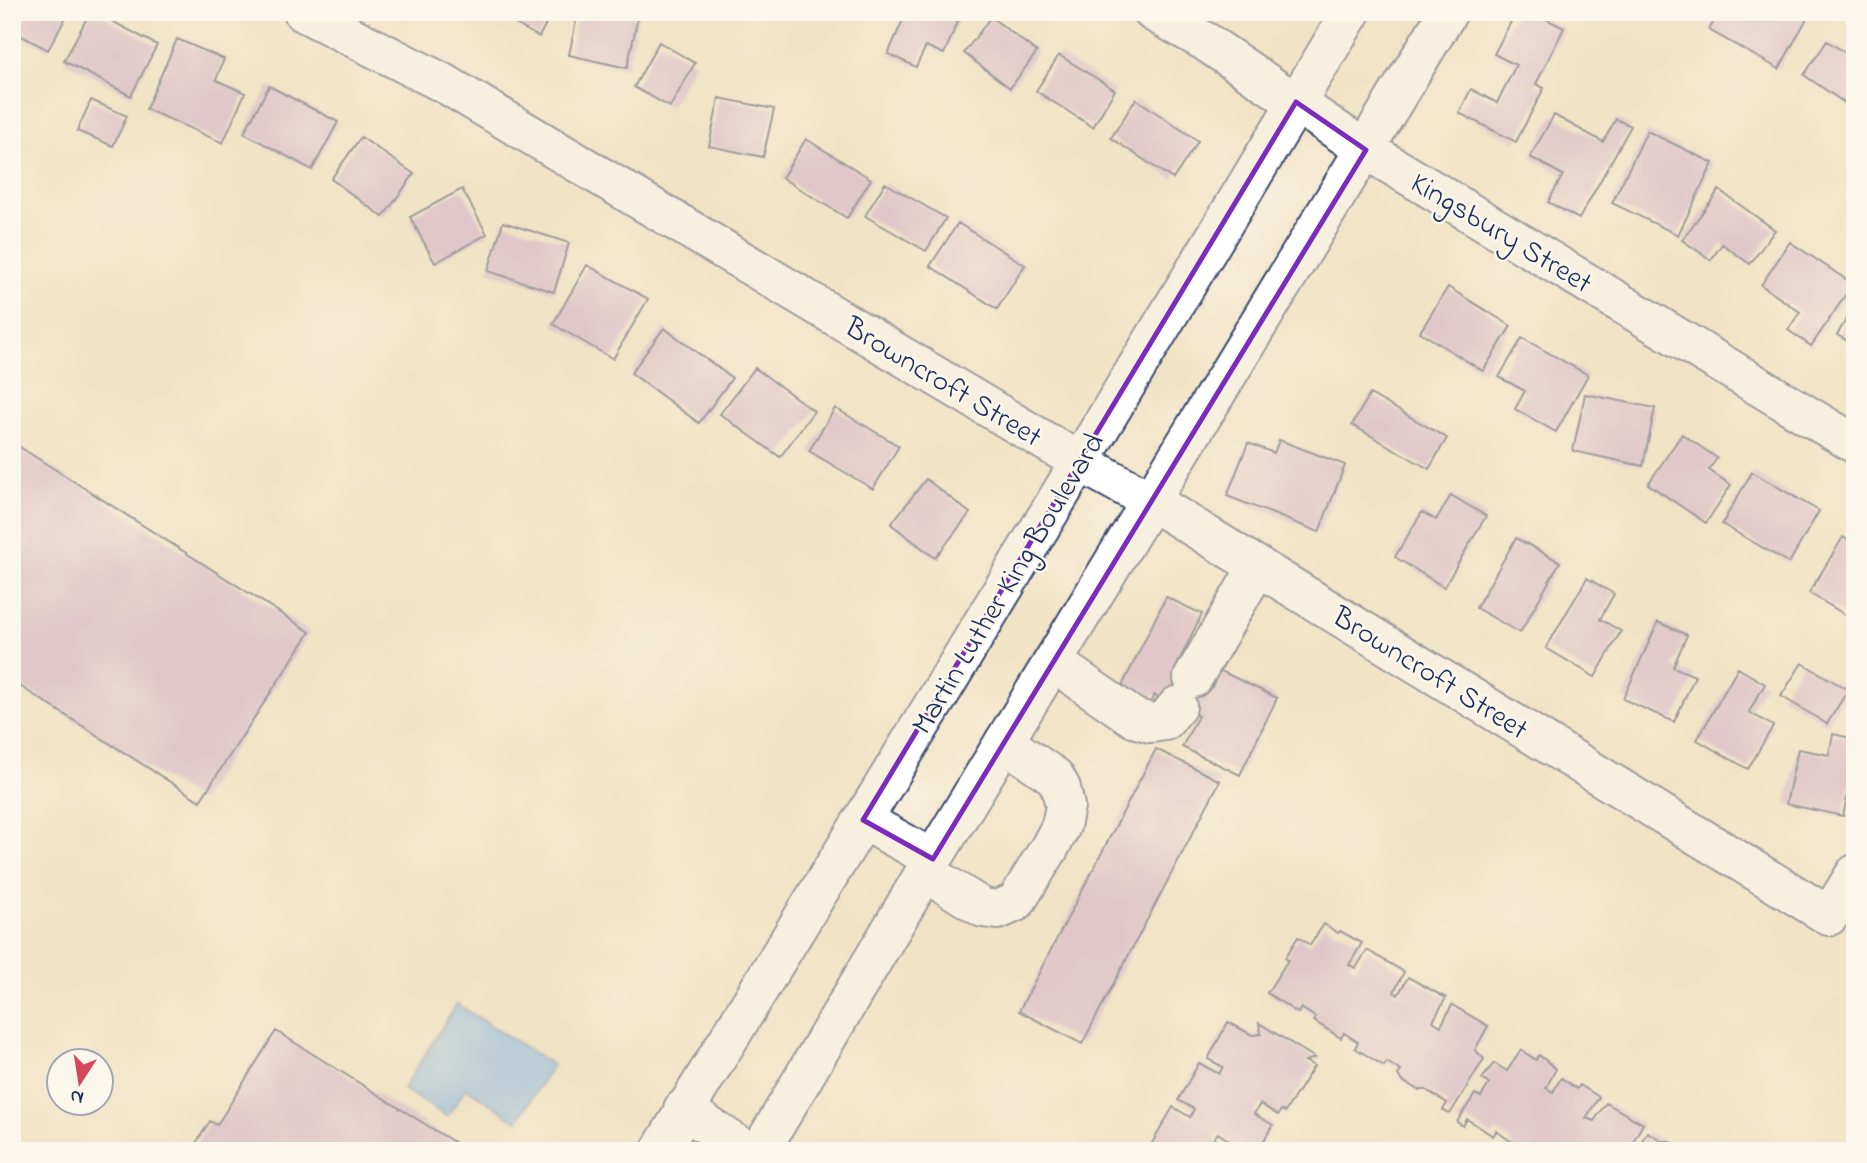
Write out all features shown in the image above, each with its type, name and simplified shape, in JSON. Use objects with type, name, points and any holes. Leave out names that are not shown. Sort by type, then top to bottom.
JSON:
[{"type":"main road","name":"Browncroft Street","points":[[303,12],[447,85],[1080,462],[1151,500],[1829,916],[1855,874]]},
{"type":"main road","name":"Kingsbury Street","points":[[1153,12],[1206,42],[1366,150],[1855,444]]},
{"type":"main road","name":"Martin Luther King Boulevard","points":[[660,1151],[683,1109],[863,820],[1351,12]]},
{"type":"main road","points":[[760,1151],[929,865],[1448,12]]},
{"type":"main road","points":[[1053,662],[1134,718],[1151,723],[1165,721],[1185,692],[1258,566]]},
{"type":"main road","points":[[863,820],[929,865],[983,908],[998,910],[1016,902],[1050,847],[1061,825],[1065,806],[1055,777],[1004,743]]},
{"type":"main road","points":[[683,1109],[747,1151]]},
{"type":"highlighted area","points":[[1296,102],[1366,150],[933,859],[863,820]]},
{"type":"water","points":[[457,1004],[553,1065],[517,1121],[466,1088],[447,1117],[403,1089]]},
{"type":"building","points":[[12,12],[69,12],[48,50],[20,35],[12,50]]},
{"type":"building","points":[[90,12],[95,12],[157,45],[131,96],[64,61]]},
{"type":"building","points":[[494,12],[552,12],[539,37]]},
{"type":"building","points":[[578,12],[639,12],[627,68],[569,55]]},
{"type":"building","points":[[883,12],[962,12],[944,54],[926,46],[916,67],[888,54],[903,20]]},
{"type":"building","points":[[1516,12],[1532,12],[1564,28],[1536,84],[1544,88],[1516,142],[1459,113],[1471,89],[1497,103],[1516,65],[1494,54]]},
{"type":"building","points":[[1719,12],[1793,12],[1806,20],[1779,69],[1709,30]]},
{"type":"building","points":[[991,17],[1037,52],[1010,88],[964,53]]},
{"type":"building","points":[[177,39],[224,59],[216,80],[245,93],[223,143],[146,109]]},
{"type":"building","points":[[1827,41],[1855,59],[1855,104],[1852,108],[1804,75]]},
{"type":"building","points":[[659,42],[695,63],[670,107],[634,87]]},
{"type":"building","points":[[1059,55],[1115,90],[1093,127],[1036,91]]},
{"type":"building","points":[[269,86],[338,122],[312,170],[244,133]]},
{"type":"building","points":[[719,98],[774,109],[763,157],[709,146]]},
{"type":"building","points":[[1136,99],[1198,141],[1173,179],[1111,138]]},
{"type":"building","points":[[91,100],[127,116],[113,146],[77,131]]},
{"type":"building","points":[[1554,115],[1603,142],[1616,119],[1631,126],[1579,219],[1548,202],[1563,175],[1530,157]]},
{"type":"building","points":[[1647,131],[1713,163],[1678,235],[1612,203]]},
{"type":"building","points":[[361,137],[414,174],[383,217],[331,179]]},
{"type":"building","points":[[806,139],[871,179],[847,218],[782,178]]},
{"type":"building","points":[[885,183],[946,218],[926,251],[865,216]]},
{"type":"building","points":[[462,189],[487,234],[435,263],[410,217]]},
{"type":"building","points":[[1719,190],[1775,230],[1750,264],[1722,244],[1711,260],[1682,240]]},
{"type":"building","points":[[503,222],[569,243],[554,292],[488,271]]},
{"type":"building","points":[[958,223],[1025,265],[997,309],[930,266]]},
{"type":"building","points":[[1790,242],[1853,284],[1811,346],[1788,330],[1800,312],[1761,285]]},
{"type":"building","points":[[587,265],[648,299],[613,359],[553,324]]},
{"type":"building","points":[[1448,287],[1511,326],[1483,371],[1420,332]]},
{"type":"building","points":[[1855,305],[1855,345],[1837,335]]},
{"type":"building","points":[[664,328],[732,378],[699,423],[631,373]]},
{"type":"building","points":[[1522,338],[1588,375],[1556,432],[1515,409],[1525,391],[1499,377]]},
{"type":"building","points":[[755,368],[814,411],[780,457],[720,414]]},
{"type":"building","points":[[1370,394],[1447,438],[1429,469],[1352,425]]},
{"type":"building","points":[[1585,394],[1655,408],[1643,466],[1573,451]]},
{"type":"building","points":[[835,408],[899,446],[873,489],[809,451]]},
{"type":"building","points":[[1682,434],[1717,458],[1709,470],[1731,485],[1706,523],[1648,484]]},
{"type":"building","points":[[1279,440],[1345,465],[1319,532],[1227,496],[1248,443],[1274,453]]},
{"type":"building","points":[[12,442],[310,632],[200,801],[12,681]]},
{"type":"building","points":[[1752,472],[1819,511],[1789,563],[1722,524]]},
{"type":"building","points":[[926,479],[970,513],[935,558],[891,524]]},
{"type":"building","points":[[1451,495],[1486,516],[1444,587],[1395,557],[1422,512],[1436,520]]},
{"type":"building","points":[[1843,537],[1855,544],[1854,620],[1809,593]]},
{"type":"building","points":[[1516,538],[1560,562],[1520,633],[1476,608]]},
{"type":"building","points":[[1587,578],[1614,594],[1600,619],[1621,631],[1595,677],[1546,648]]},
{"type":"building","points":[[1166,597],[1202,614],[1175,669],[1212,687],[1219,670],[1277,698],[1240,775],[1182,747],[1198,716],[1154,695],[1147,710],[1117,696]]},
{"type":"building","points":[[1658,622],[1687,635],[1673,667],[1695,676],[1674,722],[1623,699]]},
{"type":"building","points":[[1802,663],[1848,690],[1827,724],[1781,696]]},
{"type":"building","points":[[1738,668],[1765,684],[1749,712],[1773,726],[1748,769],[1697,740]]},
{"type":"building","points":[[1833,734],[1855,739],[1855,759],[1843,816],[1786,804],[1798,749],[1829,755]]},
{"type":"building","points":[[1156,749],[1220,781],[1082,1044],[1019,1011]]},
{"type":"building","points":[[1324,924],[1362,943],[1349,965],[1356,968],[1367,950],[1404,972],[1394,992],[1398,995],[1408,977],[1446,998],[1433,1021],[1441,1026],[1452,1005],[1488,1026],[1475,1050],[1484,1059],[1450,1114],[1443,1110],[1447,1103],[1426,1090],[1419,1090],[1402,1081],[1398,1075],[1401,1071],[1387,1062],[1384,1066],[1355,1048],[1358,1042],[1344,1033],[1341,1038],[1314,1021],[1315,1017],[1301,1008],[1298,1013],[1267,993],[1288,960],[1285,958],[1298,937],[1310,945]]},
{"type":"building","points":[[1228,1022],[1252,1035],[1261,1034],[1259,1023],[1315,1058],[1305,1061],[1314,1066],[1285,1112],[1281,1110],[1278,1115],[1260,1104],[1254,1114],[1273,1125],[1258,1150],[1244,1151],[1218,1133],[1214,1138],[1221,1144],[1222,1151],[1162,1151],[1151,1145],[1173,1107],[1190,1117],[1194,1109],[1178,1100],[1199,1063],[1219,1074],[1223,1067],[1208,1059]]},
{"type":"building","points":[[276,1031],[468,1151],[191,1151],[210,1121],[217,1125]]},
{"type":"building","points":[[1521,1050],[1536,1060],[1539,1055],[1556,1069],[1546,1088],[1553,1092],[1561,1078],[1577,1089],[1580,1085],[1599,1097],[1586,1118],[1594,1121],[1606,1103],[1643,1124],[1630,1147],[1636,1151],[1513,1151],[1509,1148],[1512,1142],[1496,1131],[1493,1136],[1467,1119],[1463,1126],[1457,1122],[1475,1094],[1481,1097],[1489,1084],[1482,1079],[1494,1063],[1507,1071]]},
{"type":"building","points":[[1647,1132],[1684,1151],[1636,1151]]}]
